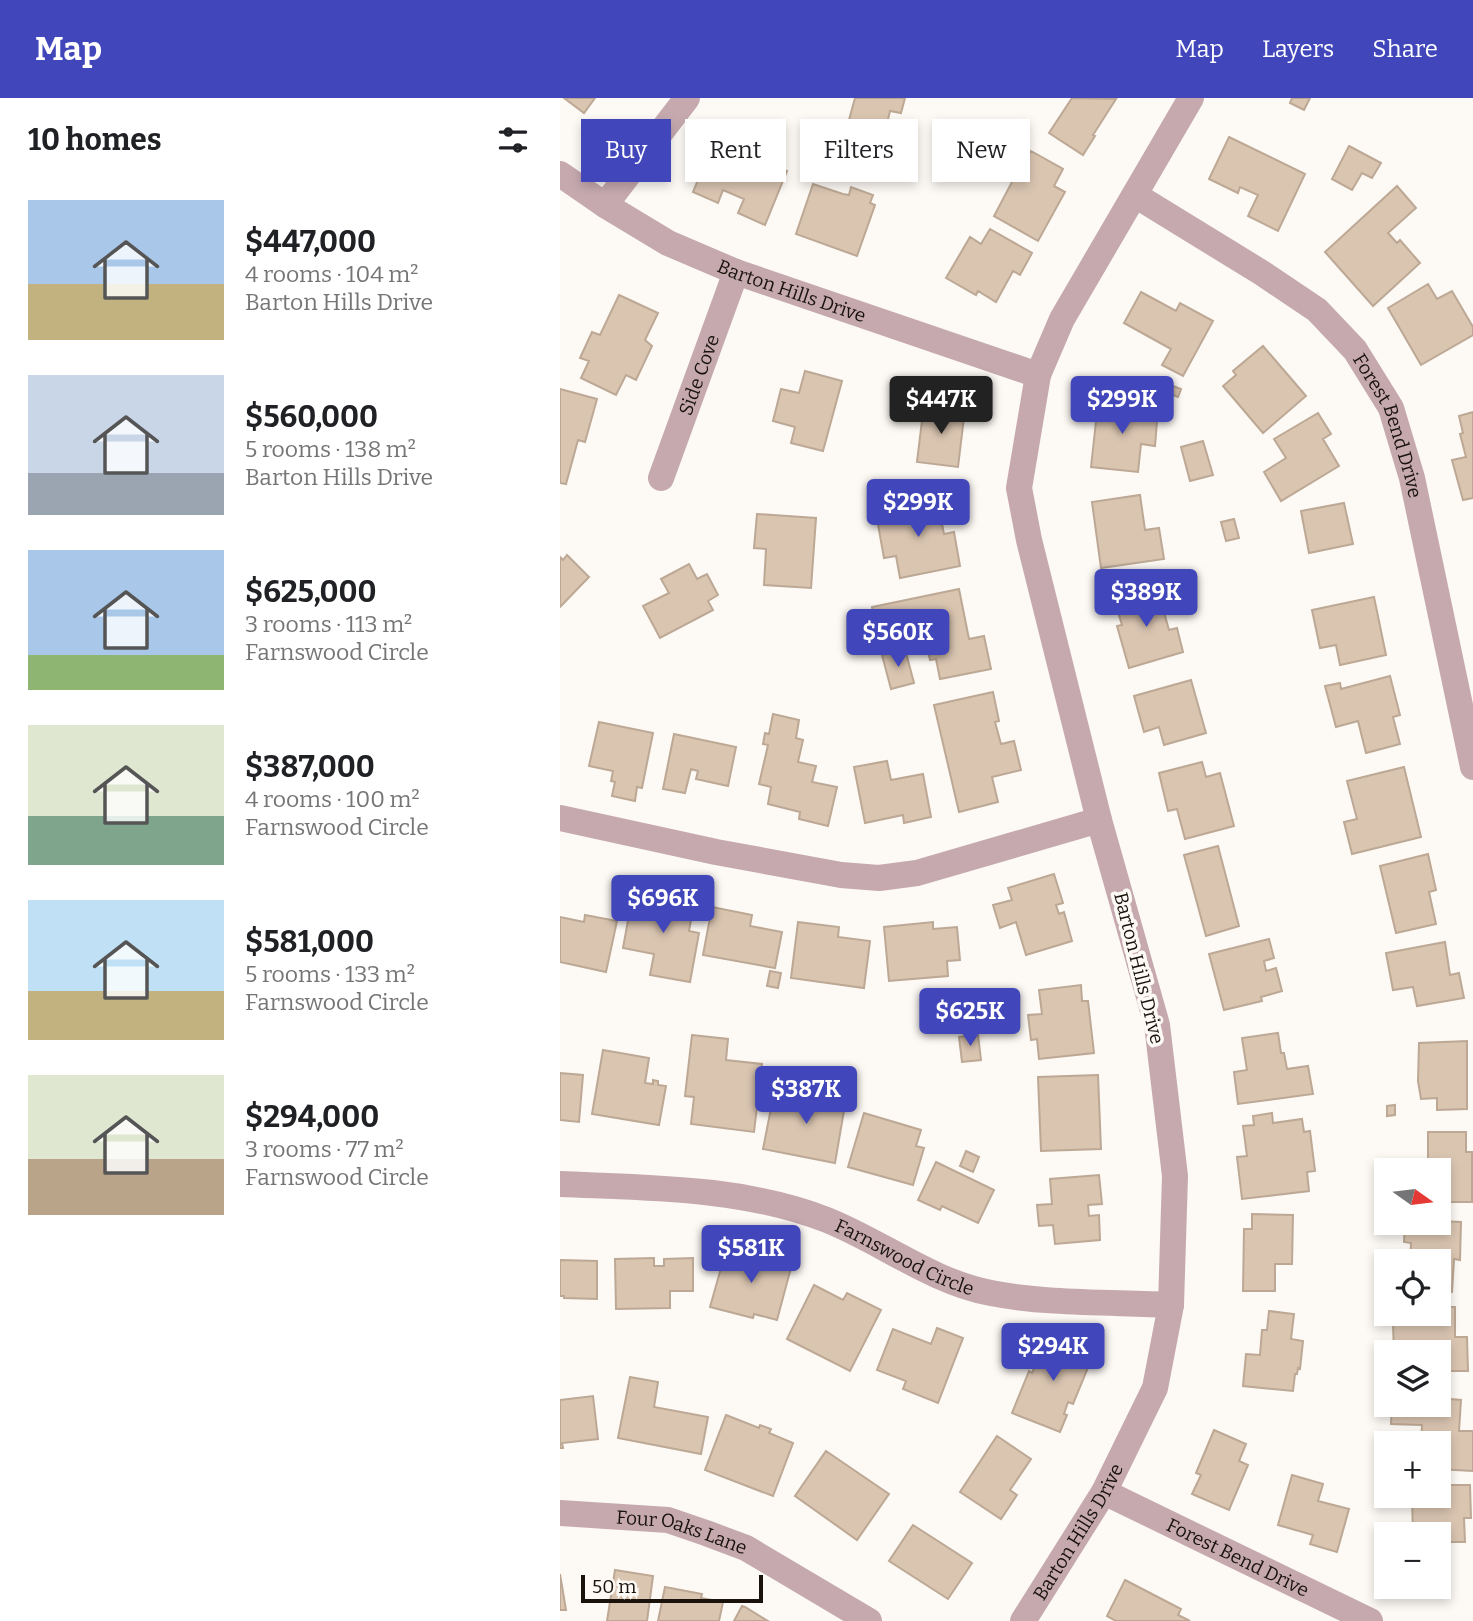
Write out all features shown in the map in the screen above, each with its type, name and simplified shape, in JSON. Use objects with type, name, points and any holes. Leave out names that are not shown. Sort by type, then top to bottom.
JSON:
[{"type":"street","points":[[605,205],[687,98]]},
{"type":"street","name":"Barton Hills Drive","points":[[1023,1621],[1104,1492],[1155,1388],[1171,1305],[1175,1176],[1157,1025],[1099,820],[1029,540],[1019,488],[1038,375],[1062,319],[1191,98]]},
{"type":"street","name":"Barton Hills Drive","points":[[560,173],[605,205],[668,243],[736,272],[1038,375]]},
{"type":"street","name":"Forest Bend Drive","points":[[1135,195],[1317,310],[1355,350],[1391,408],[1412,478],[1473,767]]},
{"type":"street","name":"Side Cove","points":[[661,478],[736,272]]},
{"type":"street","points":[[560,818],[841,875],[879,877],[917,873],[1099,820]]},
{"type":"street","name":"Farnswood Circle","points":[[560,1184],[674,1189],[723,1194],[784,1205],[829,1221],[950,1280],[990,1293],[1171,1305]]},
{"type":"street","name":"Forest Bend Drive","points":[[1104,1492],[1370,1621]]},
{"type":"street","name":"Four Oaks Lane","points":[[560,1513],[668,1520],[746,1548],[869,1621]]},
{"type":"building","points":[[564,98],[595,98],[584,113]]},
{"type":"building","points":[[855,98],[905,98],[901,113],[890,111],[888,119],[849,119]]},
{"type":"building","points":[[1072,98],[1116,99],[1083,155],[1049,133]]},
{"type":"building","points":[[1292,98],[1310,98],[1304,110],[1290,103]]},
{"type":"building","points":[[1229,137],[1305,174],[1278,231],[1248,216],[1258,195],[1240,187],[1238,193],[1209,179]]},
{"type":"building","points":[[1349,146],[1381,163],[1372,178],[1362,173],[1352,190],[1332,179]]},
{"type":"building","points":[[1030,153],[1063,169],[1054,186],[1065,192],[1038,241],[994,216],[1012,182],[1030,182]]},
{"type":"building","points":[[697,182],[783,182],[765,225],[738,213],[744,199],[723,190],[718,203],[693,192]]},
{"type":"building","points":[[813,184],[843,194],[849,195],[851,187],[873,195],[870,203],[875,205],[857,256],[796,234]]},
{"type":"building","points":[[1397,186],[1416,208],[1388,233],[1397,243],[1400,240],[1420,263],[1373,306],[1325,252]]},
{"type":"building","points":[[990,229],[1032,253],[1020,275],[1013,271],[996,302],[978,291],[976,295],[946,278],[970,237],[981,244]]},
{"type":"building","points":[[1428,284],[1437,299],[1452,291],[1473,327],[1473,335],[1421,365],[1388,308]]},
{"type":"building","points":[[1141,292],[1176,311],[1180,303],[1213,321],[1183,376],[1162,365],[1171,349],[1124,323]]},
{"type":"building","points":[[619,295],[658,313],[645,340],[652,346],[636,380],[626,375],[616,395],[581,378],[589,361],[580,358],[592,332],[600,335]]},
{"type":"building","points":[[1263,346],[1306,396],[1263,433],[1223,386],[1236,375],[1233,371]]},
{"type":"building","points":[[805,371],[842,381],[823,451],[791,443],[795,427],[773,421],[781,389],[799,393]]},
{"type":"building","points":[[1168,384],[1181,389],[1178,397],[1165,392]]},
{"type":"building","points":[[560,389],[597,399],[585,442],[578,440],[566,484],[560,483]]},
{"type":"building","points":[[1098,403],[1158,409],[1155,446],[1141,444],[1138,472],[1091,467]]},
{"type":"building","points":[[924,404],[965,409],[958,467],[917,462]]},
{"type":"building","points":[[1473,412],[1473,498],[1463,500],[1452,460],[1466,457],[1459,416]]},
{"type":"building","points":[[1318,413],[1331,434],[1323,439],[1339,466],[1281,501],[1264,472],[1286,458],[1274,439]]},
{"type":"building","points":[[1203,441],[1213,475],[1190,481],[1181,447]]},
{"type":"building","points":[[1140,495],[1145,530],[1159,528],[1164,559],[1101,568],[1092,502]]},
{"type":"building","points":[[937,498],[944,534],[954,532],[960,566],[900,578],[896,556],[884,558],[877,519],[895,516],[893,506]]},
{"type":"building","points":[[1344,503],[1353,544],[1309,553],[1301,511]]},
{"type":"building","points":[[757,514],[816,518],[811,588],[764,585],[766,549],[754,548]]},
{"type":"building","points":[[1234,519],[1239,538],[1226,541],[1221,522]]},
{"type":"building","points":[[567,555],[589,577],[560,607],[560,557],[563,560]]},
{"type":"building","points":[[689,564],[697,579],[707,574],[718,595],[708,601],[713,610],[660,638],[643,606],[669,593],[661,579]]},
{"type":"building","points":[[1157,587],[1169,630],[1177,628],[1183,652],[1129,668],[1117,626],[1122,625],[1114,599]]},
{"type":"building","points":[[959,589],[969,639],[984,636],[991,669],[940,679],[936,659],[930,660],[922,623],[877,633],[872,607]]},
{"type":"building","points":[[1374,597],[1386,655],[1340,665],[1336,645],[1320,648],[1312,610]]},
{"type":"building","points":[[905,649],[914,683],[891,689],[882,655]]},
{"type":"building","points":[[1390,676],[1400,715],[1393,717],[1400,744],[1366,753],[1358,721],[1336,727],[1325,686],[1340,683],[1341,689]]},
{"type":"building","points":[[1191,680],[1206,733],[1164,745],[1159,727],[1144,732],[1134,696]]},
{"type":"building","points":[[993,692],[999,721],[995,722],[1001,744],[1014,741],[1021,770],[992,777],[998,802],[959,812],[934,705]]},
{"type":"building","points":[[773,714],[799,720],[796,738],[803,740],[798,762],[816,766],[812,782],[837,787],[828,826],[799,819],[800,812],[768,804],[771,787],[759,784],[768,745],[763,744],[765,733],[769,734]]},
{"type":"building","points":[[599,722],[653,733],[642,788],[637,787],[635,801],[612,796],[615,782],[611,781],[613,771],[589,766]]},
{"type":"building","points":[[674,734],[736,747],[728,786],[696,779],[698,771],[691,769],[685,793],[663,789]]},
{"type":"building","points":[[887,761],[891,780],[923,774],[931,817],[904,823],[903,815],[865,823],[854,767]]},
{"type":"building","points":[[1202,762],[1206,777],[1220,773],[1234,826],[1185,839],[1177,809],[1168,811],[1159,773]]},
{"type":"building","points":[[1404,767],[1421,837],[1352,854],[1344,822],[1357,819],[1347,781]]},
{"type":"building","points":[[1218,846],[1239,926],[1206,936],[1184,855]]},
{"type":"building","points":[[1428,854],[1436,890],[1429,892],[1436,924],[1396,933],[1380,866]]},
{"type":"building","points":[[1054,874],[1063,903],[1056,905],[1059,914],[1064,912],[1072,941],[1026,955],[1016,922],[1000,928],[993,905],[1012,900],[1008,888]]},
{"type":"building","points":[[633,893],[694,904],[689,931],[699,933],[690,982],[650,975],[654,954],[623,948]]},
{"type":"building","points":[[712,907],[752,915],[750,926],[782,932],[775,968],[703,955]]},
{"type":"building","points":[[585,915],[617,921],[606,972],[560,962],[560,917],[584,922]]},
{"type":"building","points":[[798,922],[839,927],[838,937],[870,941],[864,988],[791,978]]},
{"type":"building","points":[[933,922],[933,929],[957,927],[960,960],[947,961],[948,976],[889,981],[884,927]]},
{"type":"building","points":[[1269,939],[1274,958],[1264,961],[1266,971],[1276,968],[1282,991],[1261,997],[1262,1001],[1224,1010],[1209,954]]},
{"type":"building","points":[[1445,942],[1450,975],[1459,973],[1464,998],[1417,1006],[1413,987],[1393,990],[1386,953]]},
{"type":"building","points":[[770,971],[781,973],[778,988],[767,986]]},
{"type":"building","points":[[1081,985],[1082,1001],[1088,1001],[1094,1053],[1039,1059],[1037,1039],[1031,1040],[1028,1015],[1042,1014],[1039,990]]},
{"type":"building","points":[[1278,1033],[1287,1069],[1308,1066],[1313,1094],[1238,1104],[1234,1072],[1247,1070],[1242,1038]]},
{"type":"building","points":[[692,1035],[728,1039],[726,1060],[762,1064],[754,1132],[691,1124],[694,1097],[685,1096]]},
{"type":"building","points":[[978,1035],[981,1060],[962,1062],[959,1037]]},
{"type":"building","points":[[1467,1041],[1467,1109],[1437,1110],[1437,1098],[1421,1099],[1418,1081],[1419,1043]]},
{"type":"building","points":[[603,1050],[649,1058],[645,1083],[653,1084],[653,1080],[658,1081],[658,1085],[666,1086],[659,1125],[592,1114]]},
{"type":"building","points":[[560,1073],[583,1075],[579,1122],[560,1120]]},
{"type":"building","points":[[1098,1075],[1101,1149],[1041,1151],[1038,1077]]},
{"type":"building","points":[[804,1091],[846,1099],[835,1163],[763,1149],[774,1093],[802,1098]]},
{"type":"building","points":[[1395,1105],[1395,1115],[1387,1116],[1387,1106]]},
{"type":"building","points":[[864,1113],[921,1130],[916,1146],[924,1148],[913,1185],[848,1167]]},
{"type":"building","points":[[1272,1113],[1273,1123],[1302,1119],[1304,1132],[1310,1131],[1315,1171],[1307,1172],[1309,1191],[1242,1199],[1237,1157],[1247,1156],[1243,1126],[1254,1125],[1253,1116]]},
{"type":"building","points":[[1428,1132],[1466,1132],[1466,1152],[1472,1152],[1472,1202],[1451,1202],[1451,1158],[1428,1158]]},
{"type":"building","points":[[966,1151],[979,1157],[973,1172],[960,1166]]},
{"type":"building","points":[[936,1162],[994,1190],[978,1223],[942,1206],[940,1210],[918,1200]]},
{"type":"building","points":[[1099,1175],[1102,1204],[1088,1205],[1089,1216],[1099,1215],[1100,1240],[1055,1244],[1053,1225],[1039,1226],[1037,1205],[1052,1204],[1050,1179]]},
{"type":"building","points":[[1252,1214],[1293,1215],[1292,1264],[1275,1264],[1275,1291],[1243,1291],[1244,1229],[1252,1229]]},
{"type":"building","points":[[1451,1222],[1461,1222],[1460,1260],[1454,1259],[1452,1292],[1451,1249],[1411,1249],[1411,1243],[1404,1242],[1404,1236],[1451,1236]]},
{"type":"building","points":[[727,1247],[792,1264],[777,1320],[754,1314],[753,1318],[710,1307]]},
{"type":"building","points":[[654,1258],[654,1266],[664,1266],[664,1259],[693,1258],[693,1291],[670,1291],[670,1308],[616,1309],[615,1259]]},
{"type":"building","points":[[560,1260],[597,1261],[597,1299],[560,1296]]},
{"type":"building","points":[[814,1285],[843,1300],[847,1293],[881,1310],[850,1371],[787,1339]]},
{"type":"building","points":[[1451,1307],[1455,1307],[1455,1337],[1467,1337],[1468,1371],[1451,1371],[1451,1340],[1394,1340],[1393,1326],[1451,1326]]},
{"type":"building","points":[[1269,1311],[1294,1314],[1291,1339],[1303,1341],[1300,1369],[1298,1368],[1295,1374],[1293,1391],[1243,1386],[1246,1354],[1260,1355],[1262,1330],[1267,1330]]},
{"type":"building","points":[[937,1328],[963,1338],[938,1403],[903,1389],[906,1381],[877,1370],[893,1329],[931,1344]]},
{"type":"building","points":[[1049,1335],[1094,1353],[1073,1404],[1068,1402],[1064,1414],[1067,1415],[1060,1432],[1012,1413],[1029,1371],[1032,1373]]},
{"type":"building","points":[[630,1377],[658,1382],[654,1407],[708,1417],[701,1454],[618,1438]]},
{"type":"building","points":[[593,1396],[598,1439],[562,1443],[563,1448],[560,1448],[560,1400]]},
{"type":"building","points":[[1451,1399],[1461,1400],[1459,1431],[1473,1431],[1473,1471],[1451,1470],[1451,1431],[1422,1431],[1422,1425],[1391,1424],[1391,1417],[1451,1417]]},
{"type":"building","points":[[726,1415],[759,1428],[760,1425],[771,1429],[769,1433],[793,1443],[773,1496],[705,1470]]},
{"type":"building","points":[[1214,1430],[1246,1444],[1239,1461],[1248,1465],[1229,1510],[1192,1494],[1201,1475],[1196,1473]]},
{"type":"building","points":[[997,1436],[1031,1459],[1010,1490],[1017,1495],[1001,1519],[960,1492]]},
{"type":"building","points":[[826,1451],[889,1494],[857,1540],[795,1496]]},
{"type":"building","points":[[1292,1475],[1323,1484],[1318,1501],[1349,1509],[1337,1552],[1310,1544],[1313,1535],[1278,1525]]},
{"type":"building","points":[[1451,1485],[1470,1485],[1471,1518],[1464,1518],[1465,1542],[1451,1542],[1451,1522],[1413,1522],[1412,1508],[1451,1508]]},
{"type":"building","points":[[913,1525],[972,1563],[948,1599],[889,1561]]},
{"type":"building","points":[[615,1570],[653,1576],[647,1621],[607,1621]]},
{"type":"building","points":[[560,1574],[566,1610],[560,1610]]},
{"type":"building","points":[[1125,1580],[1181,1609],[1178,1615],[1190,1621],[1116,1621],[1107,1616]]},
{"type":"building","points":[[665,1587],[702,1594],[701,1598],[723,1602],[719,1621],[658,1621]]},
{"type":"building","points":[[742,1606],[745,1607],[768,1621],[734,1621]]}]
